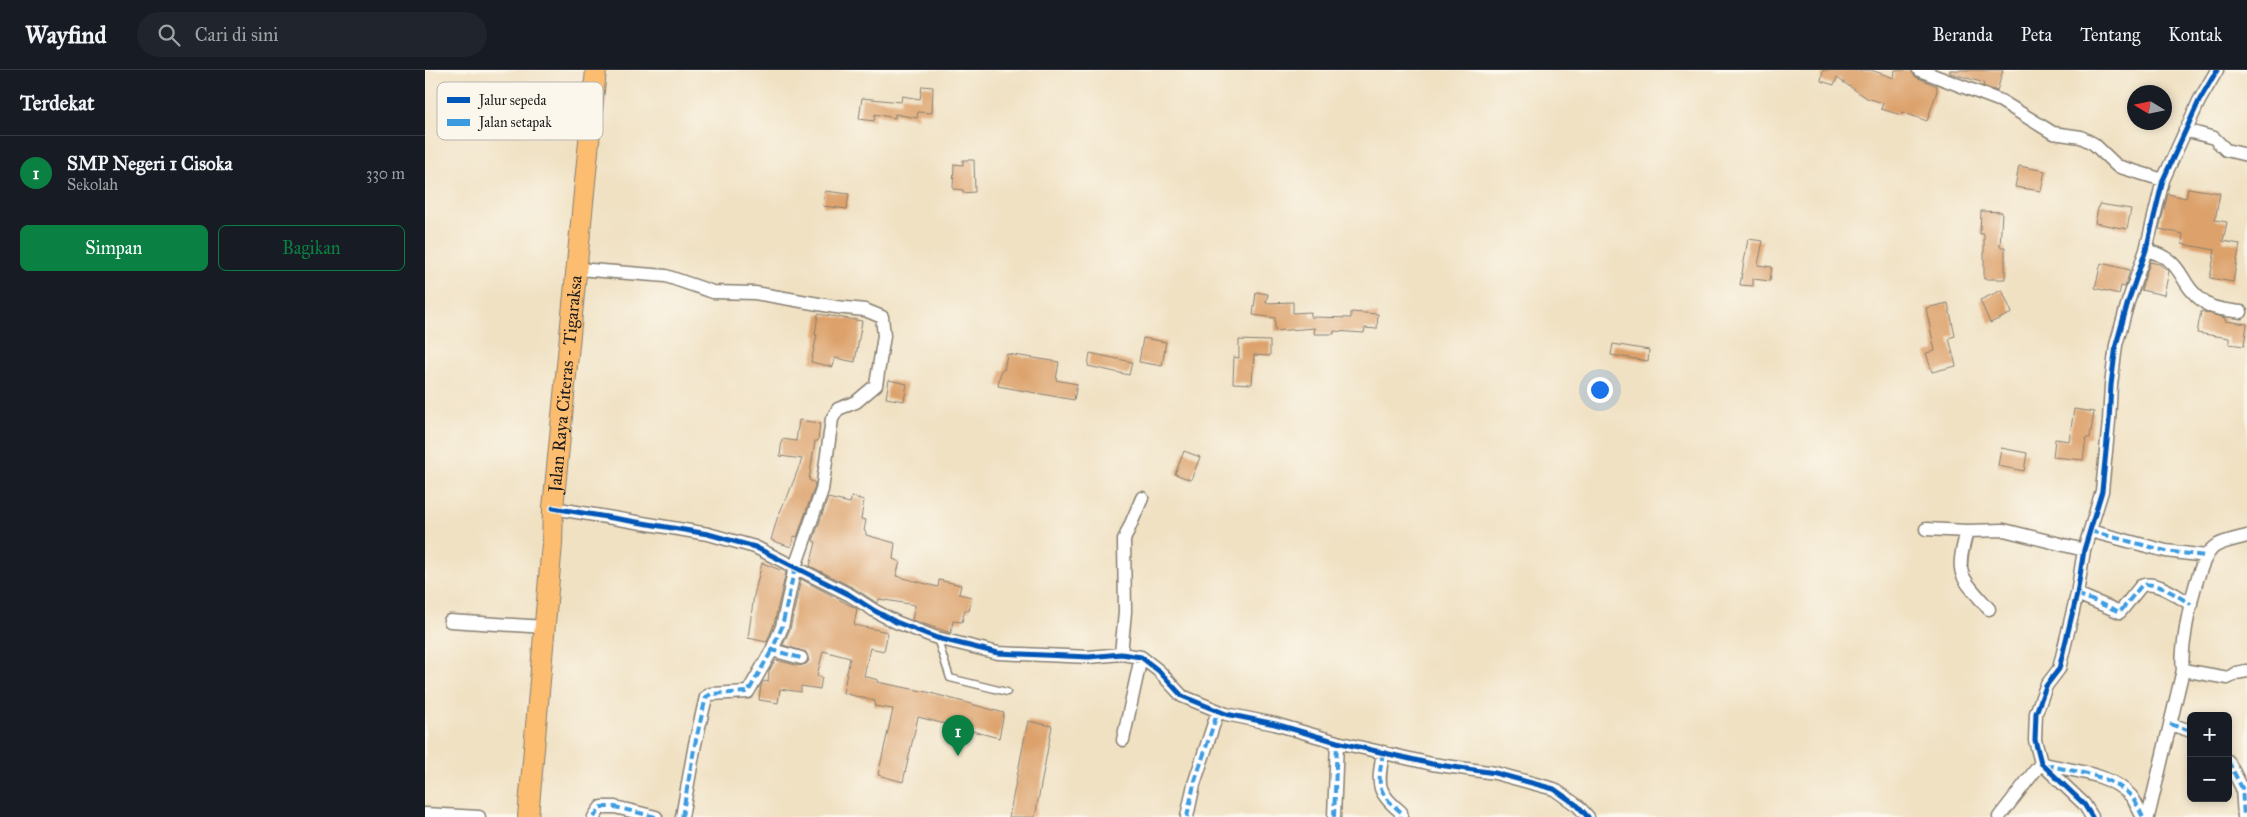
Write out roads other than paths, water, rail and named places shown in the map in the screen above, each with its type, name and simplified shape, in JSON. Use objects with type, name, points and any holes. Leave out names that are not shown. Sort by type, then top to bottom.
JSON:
[{"type":"main road","name":"Jalan Raya Citeras - Tigaraksa","points":[[528,817],[545,627],[553,508],[590,140]]},
{"type":"street","points":[[1919,70],[2001,102],[2053,133],[2081,137],[2094,144],[2117,166],[2163,180]]},
{"type":"street","points":[[2092,817],[2084,804],[2041,764],[2035,740],[2036,713],[2046,686],[2059,669],[2077,594],[2084,550],[2102,491],[2116,345],[2128,302],[2146,250],[2163,180],[2185,130],[2217,70]]},
{"type":"street","points":[[2185,130],[2214,138],[2226,150],[2247,155]]},
{"type":"street","points":[[2146,250],[2162,254],[2176,265],[2188,286],[2204,302],[2212,307],[2241,312]]},
{"type":"street","points":[[578,269],[666,276],[713,292],[755,292],[836,307],[865,310],[882,316],[884,336],[876,385],[856,402],[838,410],[832,419],[822,490],[795,566],[782,627],[772,650],[748,692],[711,694],[706,697],[695,744],[682,817]]},
{"type":"street","points":[[1121,654],[1125,612],[1124,540],[1142,498]]},
{"type":"street","points":[[553,508],[708,534],[755,547],[850,595],[896,622],[937,638],[998,653],[1089,657],[1121,654],[1141,657],[1159,672],[1182,696],[1218,711],[1337,742],[1432,764],[1495,773],[1554,789],[1577,811],[1588,817]]},
{"type":"street","points":[[1925,529],[2004,530],[2084,550]]},
{"type":"street","points":[[1967,531],[1959,561],[1961,571],[1966,582],[1989,608]]},
{"type":"street","points":[[2090,531],[2166,551],[2206,556]]},
{"type":"street","points":[[2148,817],[2183,670],[2181,659],[2197,578],[2206,556],[2213,547],[2247,536]]},
{"type":"street","points":[[2077,594],[2120,612],[2141,586],[2145,584],[2160,588],[2191,604]]},
{"type":"street","points":[[451,621],[545,627]]},
{"type":"street","points":[[772,650],[801,658]]},
{"type":"street","points":[[1123,740],[1141,657]]},
{"type":"street","points":[[2183,670],[2228,678],[2236,673],[2247,671]]},
{"type":"street","points":[[1187,817],[1194,784],[1218,711]]},
{"type":"street","points":[[2170,724],[2187,730]]},
{"type":"street","points":[[1334,817],[1337,742]]},
{"type":"street","points":[[1383,752],[1379,778],[1381,791],[1383,796],[1401,812],[1401,817]]},
{"type":"street","points":[[1999,817],[2041,764]]},
{"type":"street","points":[[2041,764],[2091,774],[2118,786],[2132,797],[2143,817]]},
{"type":"street","points":[[2232,769],[2242,788],[2245,817]]},
{"type":"street","points":[[594,817],[601,807],[615,807],[656,817]]},
{"type":"street","points":[[425,814],[479,817]]},
{"type":"lane","points":[[937,638],[950,678],[1007,692]]},
{"type":"place","name":"SMP Negeri 1 Cisoka","points":[[958,756]]}]
